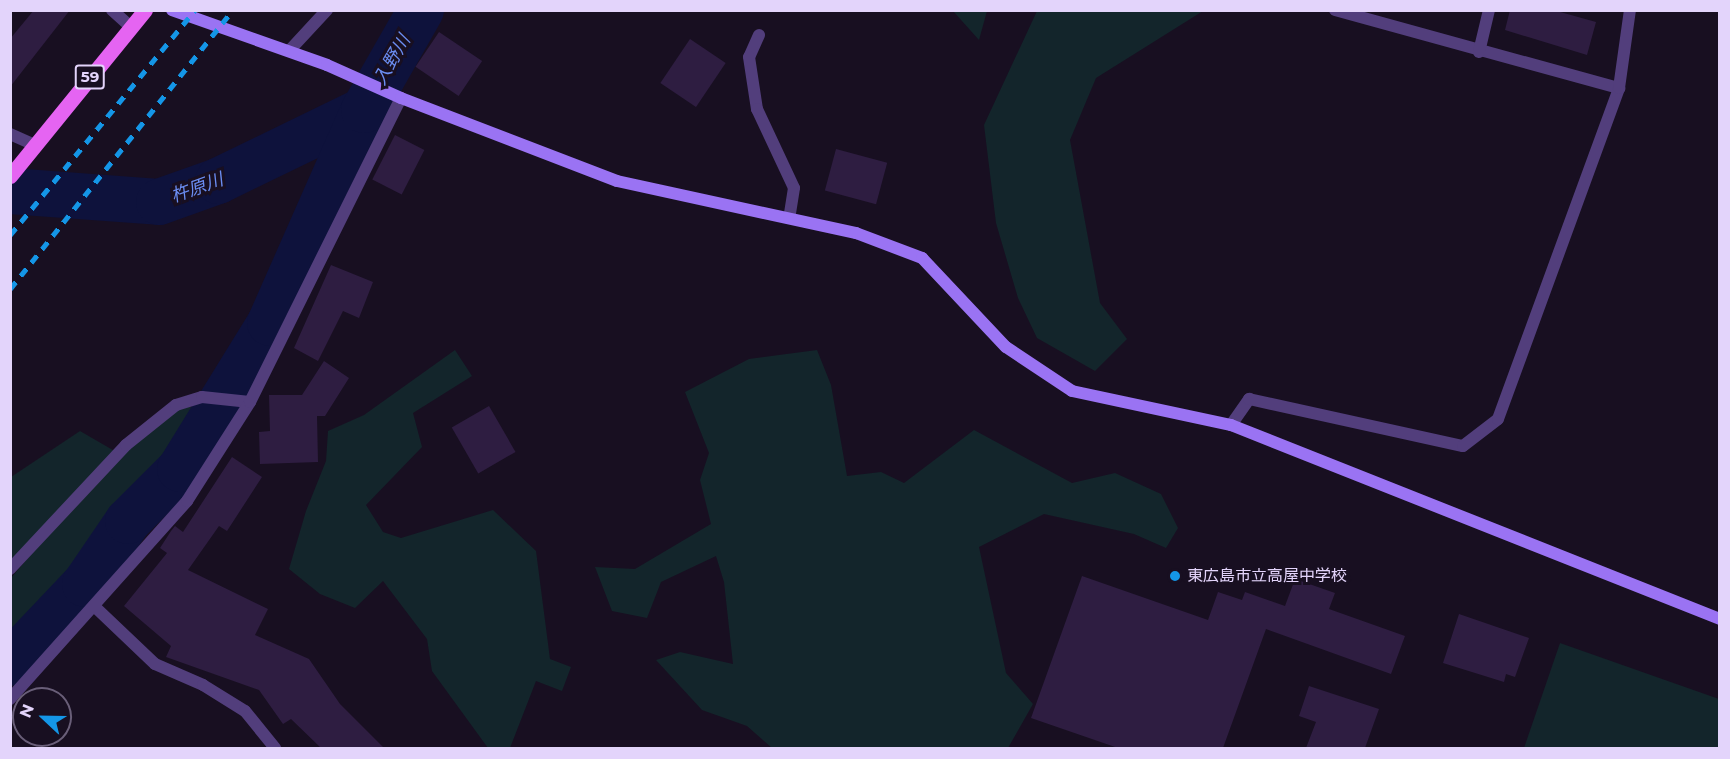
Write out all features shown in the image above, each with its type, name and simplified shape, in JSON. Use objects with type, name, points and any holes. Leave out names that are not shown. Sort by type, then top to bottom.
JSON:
[{"type":"main road","name":"59","points":[[10,176],[145,10]]},
{"type":"street","points":[[112,10],[131,27]]},
{"type":"street","points":[[172,10],[327,65],[401,98],[617,181],[856,232],[922,258],[1006,347],[1072,391],[1231,425],[1719,619]]},
{"type":"street","points":[[289,51],[327,10]]},
{"type":"street","points":[[1335,10],[1479,52],[1619,88]]},
{"type":"street","points":[[1479,52],[1490,10]]},
{"type":"street","points":[[1231,425],[1249,399],[1463,446],[1498,419],[1619,88],[1630,10]]},
{"type":"street","points":[[759,35],[749,57],[757,109],[794,188],[789,218]]},
{"type":"street","points":[[10,699],[187,501],[246,402],[401,98]]},
{"type":"street","points":[[10,134],[35,145]]},
{"type":"street","points":[[10,569],[126,445],[176,405],[202,396],[246,402]]},
{"type":"street","points":[[94,606],[155,664],[203,685],[245,711],[275,748]]},
{"type":"shaded area","points":[[953,11],[987,11],[979,40]]},
{"type":"shaded area","points":[[1037,11],[1203,11],[1096,78],[1070,140],[1100,303],[1127,339],[1095,371],[1037,338],[1018,298],[996,223],[984,125]]},
{"type":"shaded area","points":[[455,350],[472,376],[413,413],[422,447],[366,505],[383,532],[401,538],[493,510],[536,551],[550,659],[571,667],[562,691],[536,681],[510,748],[488,748],[432,671],[427,639],[383,581],[355,608],[320,594],[289,569],[306,511],[326,461],[328,431],[364,415]]},
{"type":"shaded area","points":[[817,350],[831,385],[847,476],[881,472],[904,483],[974,430],[1072,483],[1115,473],[1161,494],[1178,528],[1166,548],[1134,534],[1044,514],[979,547],[1006,673],[1033,704],[1008,748],[772,748],[747,726],[702,710],[656,660],[680,652],[733,664],[724,582],[716,556],[661,582],[647,618],[612,611],[595,567],[635,569],[711,524],[700,480],[709,453],[685,392],[749,359]]},
{"type":"shaded area","points":[[182,403],[204,413],[11,643],[11,578],[105,468],[11,564],[11,477],[80,431],[118,453]]},
{"type":"shaded area","points":[[1560,643],[1719,699],[1719,748],[1524,748]]},
{"type":"building","points":[[34,10],[70,10],[10,87],[10,39]]},
{"type":"building","points":[[1510,10],[1553,10],[1596,22],[1587,55],[1505,30]]},
{"type":"building","points":[[439,32],[482,61],[459,96],[416,67]]},
{"type":"building","points":[[690,39],[726,63],[696,107],[660,83]]},
{"type":"building","points":[[395,135],[424,150],[402,195],[372,180]]},
{"type":"building","points":[[836,149],[887,163],[876,204],[825,191]]},
{"type":"building","points":[[331,265],[373,282],[359,318],[343,311],[318,361],[294,348]]},
{"type":"building","points":[[324,361],[349,378],[325,416],[317,416],[318,462],[260,464],[259,432],[270,431],[269,395],[302,395]]},
{"type":"building","points":[[489,406],[516,452],[478,473],[452,427]]},
{"type":"building","points":[[232,457],[262,477],[227,531],[219,526],[188,570],[268,609],[255,635],[309,659],[340,704],[384,748],[321,748],[291,719],[283,724],[259,690],[166,657],[171,646],[124,606],[167,553],[160,548],[171,531],[175,526],[183,532]]},
{"type":"building","points":[[1082,576],[1208,620],[1218,592],[1242,600],[1245,592],[1285,606],[1295,579],[1335,593],[1329,609],[1405,636],[1391,674],[1266,629],[1223,748],[1118,748],[1031,718]]},
{"type":"building","points":[[1459,614],[1529,638],[1515,677],[1506,674],[1504,682],[1443,663]]},
{"type":"building","points":[[1309,686],[1379,709],[1365,748],[1306,748],[1316,722],[1299,716]]},
{"type":"waterway","name":"入野川","points":[[10,663],[85,584],[128,521],[180,469],[270,323],[364,110],[421,10]]},
{"type":"waterway","name":"杵原川","points":[[10,191],[159,202],[218,181],[364,110]]},
{"type":"railway","points":[[10,235],[195,10]]},
{"type":"railway","points":[[10,289],[233,10]]},
{"type":"place","name":"東広島市立高屋中学校","points":[[1175,576]]}]
